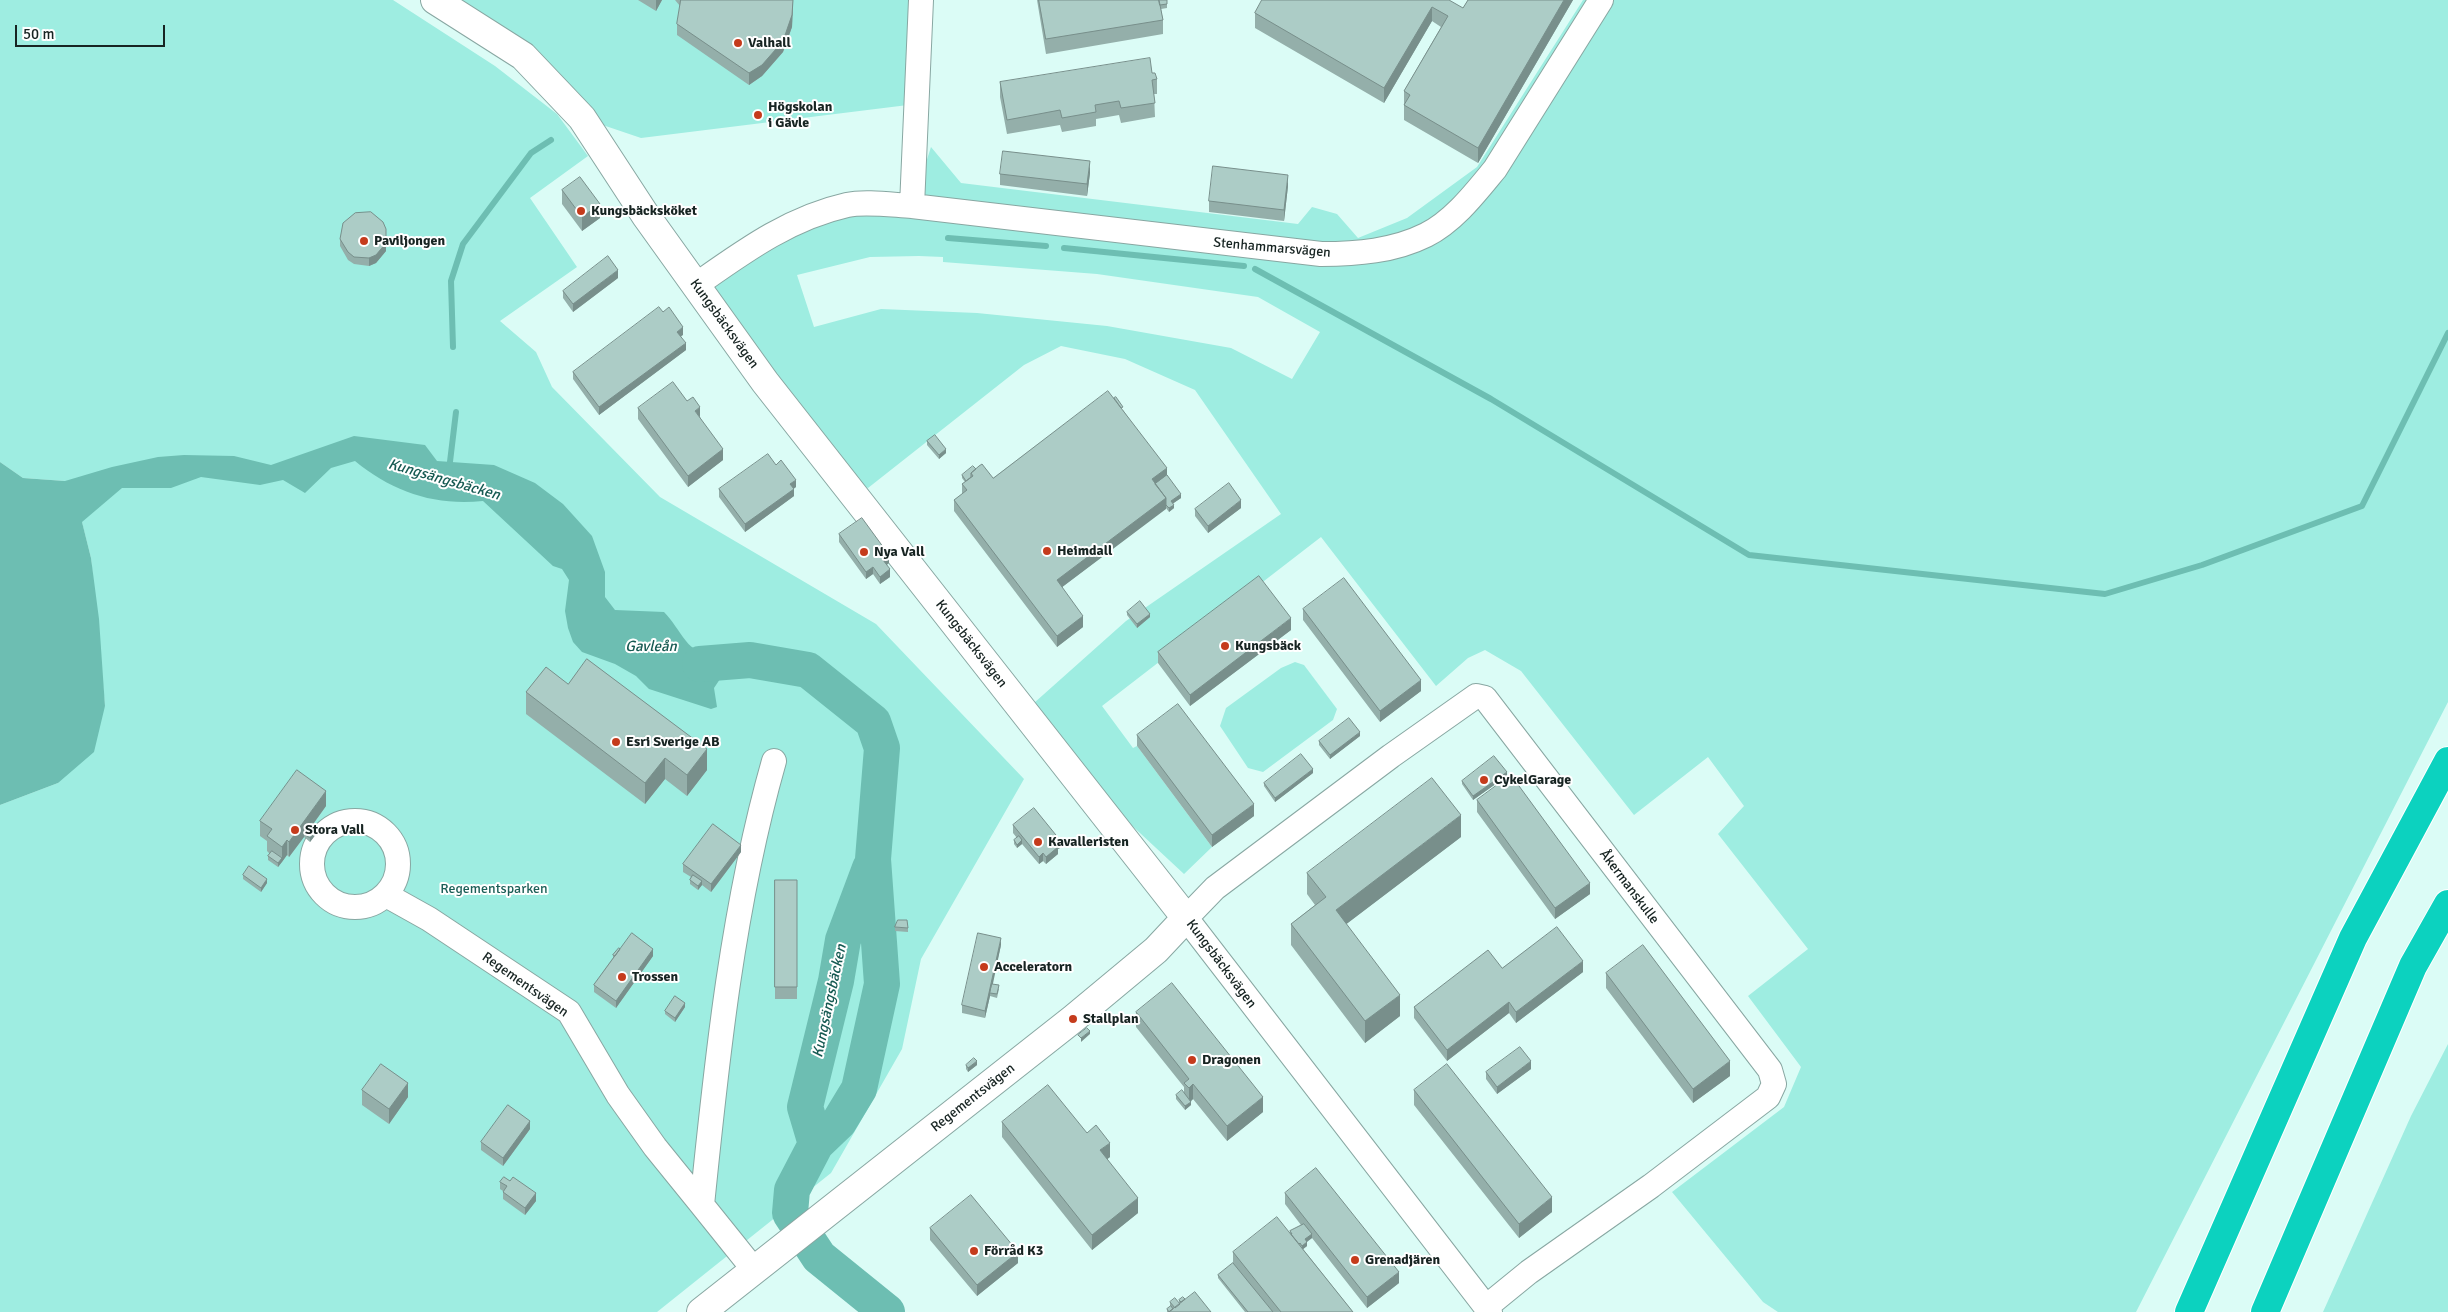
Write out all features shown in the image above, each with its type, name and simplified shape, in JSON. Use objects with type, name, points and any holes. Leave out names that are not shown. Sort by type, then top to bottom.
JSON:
[{"type":"highway","points":[[2189,1312],[2353,938],[2448,761]]},
{"type":"highway","points":[[2265,1312],[2413,966],[2448,904]]},
{"type":"street","name":"Kungsbäcksvägen","points":[[434,0],[523,56],[582,118],[646,216],[765,382],[1186,918],[1488,1310]]},
{"type":"street","points":[[912,206],[921,0]]},
{"type":"street","name":"Stenhammarsvägen","points":[[696,285],[752,246],[794,222],[849,204],[912,206],[1322,254],[1384,249],[1427,235],[1454,214],[1475,194],[1495,169],[1601,0]]},
{"type":"street","name":"Åkermanskulle","points":[[1186,918],[1215,888],[1390,756],[1468,700],[1476,696],[1485,698],[1770,1070],[1774,1084],[1768,1097],[1651,1186],[1529,1272],[1488,1310]]},
{"type":"street","points":[[702,1205],[714,1090],[733,960],[757,821],[774,761]]},
{"type":"street","name":"Regementsvägen","points":[[386,895],[429,919],[569,1012],[634,1117],[655,1147],[754,1271]]},
{"type":"street","name":"Regementsvägen","points":[[702,1312],[811,1228],[1073,1019],[1156,950],[1186,918]]},
{"type":"green space","name":"Regementsparken","points":[[0,0],[393,0],[495,66],[557,114],[588,156],[530,198],[577,267],[500,321],[536,352],[552,387],[660,497],[876,624],[1024,779],[921,959],[902,1049],[831,1173],[657,1312],[0,1312],[0,805],[58,783],[105,706],[91,558],[75,495],[65,481],[23,478],[0,462]]},
{"type":"green space","points":[[435,0],[921,0],[916,104],[641,138],[582,118]]},
{"type":"green space","points":[[1583,0],[2448,0],[2448,702],[2136,1312],[1778,1312],[1763,1302],[1672,1192],[1784,1107],[1801,1067],[1748,996],[1808,949],[1718,834],[1744,806],[1708,757],[1634,815],[1521,671],[1485,650],[1468,658],[1436,686],[1321,537],[1102,706],[1133,748],[1137,746],[1212,847],[1184,874],[1112,807],[1034,703],[1126,621],[1281,514],[1195,390],[1125,359],[1061,346],[1024,365],[868,488],[837,474],[696,285],[794,222],[912,206],[931,147],[961,183],[1298,224],[1312,207],[1337,214],[1358,238],[1407,218],[1477,167]],"holes":[[[870,257],[943,257],[943,262],[1097,274],[1258,297],[1320,332],[1292,379],[1231,348],[1107,326],[977,313],[881,309],[814,327],[797,275]]]},
{"type":"green space","points":[[1295,662],[1304,665],[1337,709],[1333,720],[1263,772],[1248,768],[1220,726],[1226,708],[1281,668]]},
{"type":"green space","points":[[2448,1044],[2448,1312],[2323,1312],[2411,1116]]},
{"type":"water","name":"Gavleån","points":[[354,436],[425,445],[437,461],[494,465],[535,483],[563,504],[592,536],[605,572],[605,597],[615,610],[664,612],[686,641],[700,651],[708,653],[726,651],[752,645],[750,668],[720,679],[714,688],[717,707],[711,709],[649,689],[636,676],[615,664],[582,652],[573,642],[565,611],[569,580],[562,569],[553,566],[483,501],[465,502],[431,499],[399,489],[369,472],[355,461],[331,468],[305,493],[283,480],[260,485],[201,477],[171,488],[122,488],[82,522],[91,558],[99,619],[105,706],[94,752],[58,783],[0,805],[0,462],[23,478],[65,481],[112,467],[158,457],[184,455],[234,456],[271,465]]},
{"type":"building","name":"Valhall","points":[[681,0],[793,0],[792,15],[783,41],[762,65],[749,73],[677,24]]},
{"type":"building","points":[[1039,0],[1159,0],[1163,20],[1046,39]]},
{"type":"building","points":[[1159,0],[1167,0],[1167,4],[1160,5]]},
{"type":"building","points":[[1262,0],[1449,0],[1463,8],[1468,0],[1564,0],[1478,148],[1404,105],[1410,95],[1404,91],[1448,16],[1432,7],[1384,88],[1255,13]]},
{"type":"building","points":[[1150,58],[1152,73],[1155,73],[1157,79],[1152,80],[1155,103],[1121,108],[1119,101],[1095,105],[1096,112],[1062,118],[1060,110],[1007,120],[1000,82]]},
{"type":"building","points":[[1003,151],[1090,161],[1087,184],[1000,174]]},
{"type":"building","points":[[1213,166],[1288,175],[1284,210],[1209,201]]},
{"type":"building","points":[[580,177],[600,204],[582,217],[562,190]]},
{"type":"building","name":"Paviljongen","points":[[371,212],[383,222],[386,229],[386,243],[376,255],[369,258],[354,257],[348,252],[340,239],[343,223],[355,213]]},
{"type":"building","points":[[608,256],[618,270],[573,304],[563,291]]},
{"type":"building","points":[[659,307],[663,312],[669,307],[683,327],[677,332],[686,343],[599,407],[573,372]]},
{"type":"building","points":[[673,382],[687,401],[693,397],[700,407],[695,411],[723,449],[688,476],[638,408]]},
{"type":"building","name":"Heimdall","points":[[1108,391],[1167,468],[1152,479],[1166,498],[1057,580],[1083,616],[1057,636],[954,500],[967,490],[962,484],[973,476],[971,473],[979,466],[982,464],[993,478]]},
{"type":"building","points":[[1116,397],[1123,407],[1121,408],[1114,398]]},
{"type":"building","points":[[935,435],[946,449],[939,455],[927,441]]},
{"type":"building","points":[[768,454],[776,465],[781,460],[796,480],[790,484],[794,489],[745,524],[719,489]]},
{"type":"building","points":[[973,466],[976,469],[966,481],[962,475]]},
{"type":"building","points":[[1167,475],[1181,494],[1171,501],[1174,505],[1169,508],[1166,505],[1166,498],[1155,484]]},
{"type":"building","points":[[1229,483],[1241,500],[1208,526],[1195,509]]},
{"type":"building","name":"Nya Vall","points":[[862,518],[889,555],[883,560],[890,569],[880,577],[873,567],[866,572],[839,534]]},
{"type":"building","name":"Kungsbäck","points":[[1259,576],[1291,618],[1190,695],[1158,652]]},
{"type":"building","name":"Kungsbäck","points":[[1344,578],[1421,680],[1380,711],[1303,609]]},
{"type":"building","points":[[1140,601],[1150,614],[1137,624],[1127,612]]},
{"type":"building","name":"Esri Sverige AB","points":[[587,659],[707,749],[687,775],[665,758],[645,783],[526,692],[546,667],[568,684]]},
{"type":"building","points":[[1178,704],[1254,804],[1212,835],[1137,735]]},
{"type":"building","points":[[1349,718],[1360,732],[1330,755],[1319,741]]},
{"type":"building","points":[[1301,754],[1313,769],[1275,798],[1264,783]]},
{"type":"building","name":"CykelGarage","points":[[1494,756],[1507,772],[1473,796],[1462,781]]},
{"type":"building","points":[[297,770],[326,791],[289,842],[287,840],[282,847],[267,836],[272,829],[260,821]]},
{"type":"building","points":[[1511,775],[1590,883],[1555,908],[1477,800]]},
{"type":"building","points":[[1432,778],[1461,815],[1336,910],[1400,995],[1365,1021],[1291,924],[1326,897],[1307,873]]},
{"type":"building","name":"Kavalleristen","points":[[1034,808],[1060,840],[1055,843],[1058,847],[1046,857],[1043,853],[1039,857],[1013,825]]},
{"type":"building","points":[[312,822],[319,827],[310,838],[304,834]]},
{"type":"building","points":[[713,824],[741,845],[711,884],[683,864]]},
{"type":"building","points":[[1019,836],[1022,840],[1017,845],[1014,840]]},
{"type":"building","points":[[272,851],[282,858],[278,863],[268,856]]},
{"type":"building","points":[[249,866],[267,879],[261,888],[243,875]]},
{"type":"building","points":[[693,875],[702,881],[698,886],[690,880]]},
{"type":"building","points":[[775,880],[797,880],[797,987],[775,987]]},
{"type":"building","points":[[898,920],[907,920],[908,928],[895,927]]},
{"type":"building","points":[[1557,927],[1583,961],[1516,1012],[1509,1002],[1447,1050],[1414,1007],[1488,950],[1502,968]]},
{"type":"building","name":"Trossen","points":[[632,933],[653,949],[616,1001],[594,985]]},
{"type":"building","name":"Acceleratorn","points":[[978,933],[1001,938],[985,1011],[962,1005]]},
{"type":"building","points":[[1643,945],[1730,1061],[1693,1089],[1606,973]]},
{"type":"building","points":[[619,948],[615,956],[613,955]]},
{"type":"building","name":"Dragonen","points":[[1172,983],[1263,1097],[1227,1126],[1193,1084],[1189,1088],[1184,1083],[1189,1079],[1136,1012]]},
{"type":"building","points":[[992,984],[999,985],[997,994],[990,993]]},
{"type":"building","points":[[675,996],[685,1003],[675,1018],[665,1011]]},
{"type":"building","points":[[1087,1028],[1090,1031],[1081,1038],[1078,1035]]},
{"type":"building","points":[[1520,1047],[1531,1061],[1497,1087],[1486,1072]]},
{"type":"building","points":[[974,1058],[977,1061],[968,1068],[966,1065]]},
{"type":"building","points":[[381,1064],[408,1083],[389,1109],[362,1090]]},
{"type":"building","points":[[1447,1064],[1552,1197],[1519,1224],[1414,1090]]},
{"type":"building","points":[[1048,1085],[1087,1133],[1096,1125],[1110,1143],[1100,1150],[1138,1198],[1092,1235],[1002,1122]]},
{"type":"building","points":[[1182,1090],[1191,1102],[1185,1106],[1176,1095]]},
{"type":"building","points":[[508,1105],[530,1121],[503,1158],[481,1142]]},
{"type":"building","name":"Grenadjären","points":[[1316,1168],[1399,1272],[1367,1297],[1285,1193]]},
{"type":"building","points":[[504,1177],[510,1181],[513,1177],[536,1193],[525,1208],[503,1192],[507,1186],[500,1182]]},
{"type":"building","name":"Förråd K3","points":[[971,1195],[1018,1252],[977,1285],[930,1228]]},
{"type":"building","points":[[1277,1217],[1353,1312],[1281,1312],[1233,1252]]},
{"type":"building","points":[[1304,1224],[1312,1234],[1305,1239],[1307,1242],[1302,1246],[1290,1231]]},
{"type":"building","points":[[1233,1263],[1273,1312],[1248,1312],[1218,1275]]},
{"type":"building","points":[[1195,1292],[1211,1312],[1169,1312]]},
{"type":"building","points":[[1175,1298],[1180,1304],[1175,1308],[1170,1302]]},
{"type":"building","points":[[1171,1306],[1173,1309],[1169,1312],[1167,1309]]},
{"type":"waterway","points":[[453,347],[451,281],[463,244],[531,153],[551,140]]},
{"type":"waterway","points":[[948,238],[1046,246]]},
{"type":"waterway","points":[[1064,248],[1244,266]]},
{"type":"waterway","points":[[1255,269],[1491,399],[1749,555],[2105,594],[2202,565],[2362,506],[2448,333]]},
{"type":"waterway","points":[[449,470],[456,412]]},
{"type":"waterway","name":"Kungsängsbäcken","points":[[700,664],[750,660],[808,670],[873,722],[882,748],[873,859],[882,984],[859,1089],[839,1122],[816,1144],[792,1190],[790,1213],[819,1257],[887,1312]]},
{"type":"waterway","name":"Kungsängsbäcken","points":[[816,1144],[805,1107],[836,981],[843,940],[870,868]]},
{"type":"place","name":"Valhall","points":[[738,43]]},
{"type":"place","name":"Högskolan i Gävle","points":[[758,115]]},
{"type":"place","name":"Kungsbäcksköket","points":[[581,211]]},
{"type":"place","name":"Paviljongen","points":[[364,241]]},
{"type":"place","name":"Heimdall","points":[[1047,551]]},
{"type":"place","name":"Nya Vall","points":[[864,552]]},
{"type":"place","name":"Kungsbäck","points":[[1225,646]]},
{"type":"place","name":"Esri Sverige AB","points":[[616,742]]},
{"type":"place","name":"CykelGarage","points":[[1484,780]]},
{"type":"place","name":"Stora Vall","points":[[295,830]]},
{"type":"place","name":"Kavalleristen","points":[[1038,842]]},
{"type":"place","name":"Acceleratorn","points":[[984,967]]},
{"type":"place","name":"Trossen","points":[[622,977]]},
{"type":"place","name":"Stallplan","points":[[1073,1019]]},
{"type":"place","name":"Dragonen","points":[[1192,1060]]},
{"type":"place","name":"Förråd K3","points":[[974,1251]]},
{"type":"place","name":"Grenadjären","points":[[1355,1260]]}]
